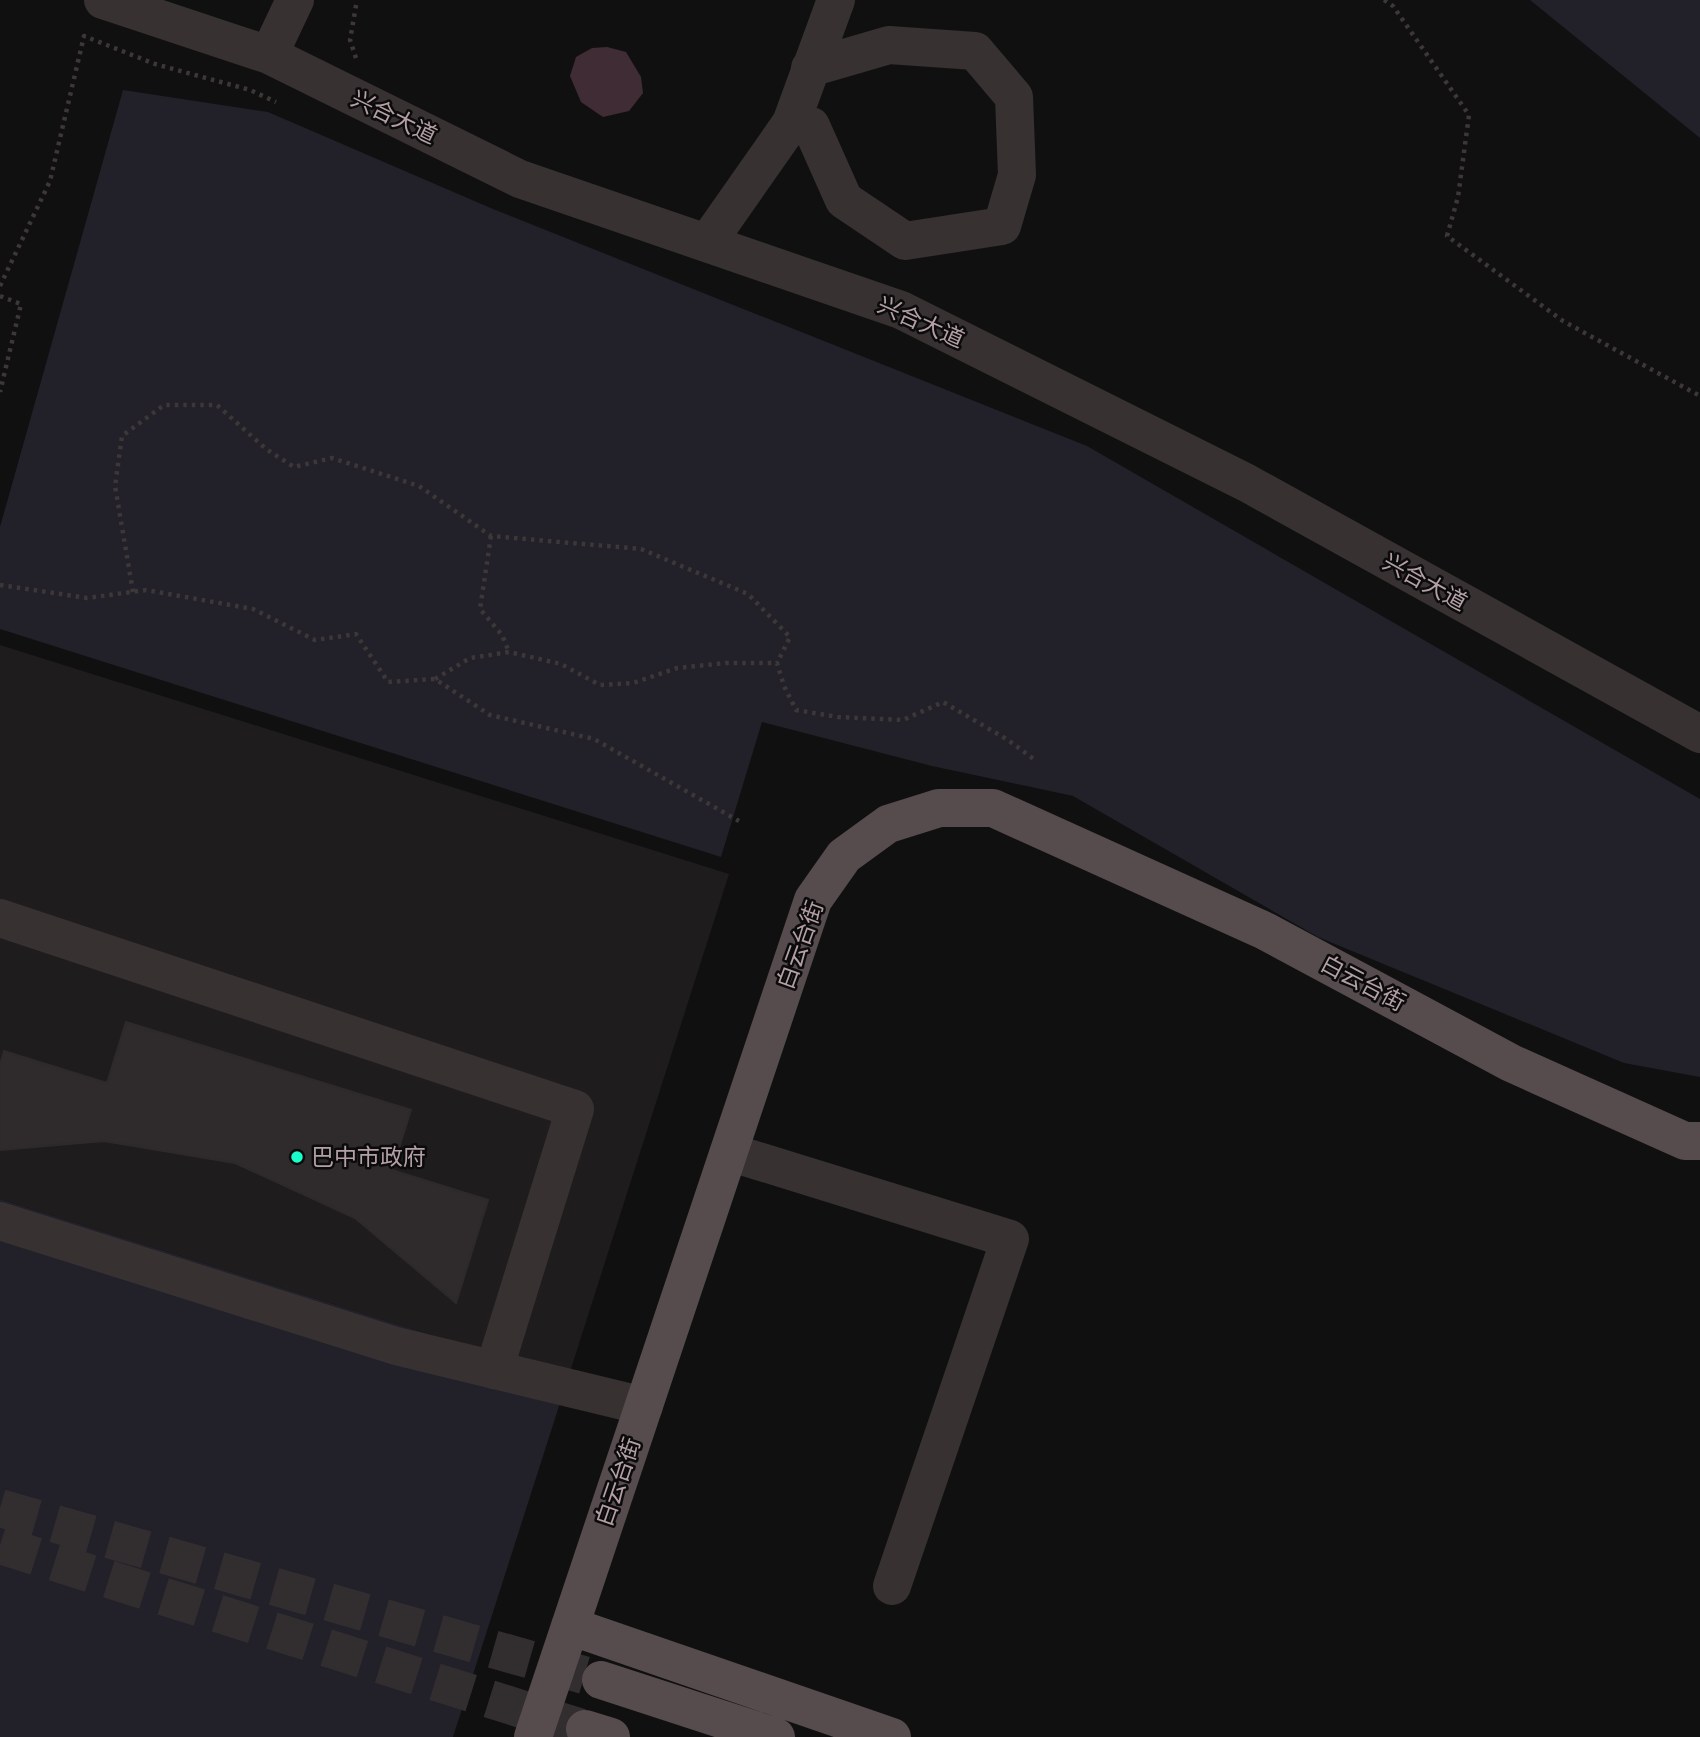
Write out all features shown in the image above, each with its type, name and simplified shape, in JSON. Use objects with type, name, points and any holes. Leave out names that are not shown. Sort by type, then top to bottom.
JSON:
[{"type":"main road","name":"白云台街","points":[[533,1737],[813,900],[844,856],[888,824],[939,808],[993,808],[1265,930],[1511,1063],[1685,1141],[1700,1141]]},
{"type":"main road","points":[[570,1626],[892,1737]]},
{"type":"main road","points":[[601,1680],[776,1737]]},
{"type":"street","name":"兴合大道","points":[[103,0],[269,55],[520,179],[901,310],[1247,483],[1700,734]]},
{"type":"street","points":[[269,55],[295,0]]},
{"type":"street","points":[[707,243],[791,122],[836,0]]},
{"type":"street","points":[[791,122],[811,126],[844,200],[905,241],[1002,226],[1017,175],[1014,97],[975,51],[889,44],[810,68]]},
{"type":"street","points":[[0,918],[575,1109],[494,1370]]},
{"type":"street","points":[[729,1152],[1010,1239],[892,1586]]},
{"type":"street","points":[[0,1220],[396,1346],[644,1406]]},
{"type":"path","points":[[357,0],[350,40],[360,69]]},
{"type":"path","points":[[1384,0],[1393,6],[1469,115],[1458,197],[1447,236],[1563,321],[1700,396]]},
{"type":"path","points":[[0,286],[50,181],[84,36],[155,64],[250,90],[282,105]]},
{"type":"path","points":[[0,296],[21,304],[0,392]]},
{"type":"path","points":[[133,592],[115,486],[122,436],[164,405],[217,405],[266,449],[294,467],[332,458],[419,486],[491,536],[641,549],[748,594],[789,637],[777,663],[784,686],[796,710],[838,717],[903,720],[943,702],[1008,740],[1035,760]]},
{"type":"path","points":[[491,536],[480,609],[502,635],[509,652]]},
{"type":"path","points":[[0,585],[87,598],[146,590],[253,609],[315,640],[356,634],[388,682],[435,679],[470,658],[509,652],[561,664],[600,685],[633,683],[677,668],[726,663],[777,663]]},
{"type":"path","points":[[435,679],[490,715],[594,739],[738,821]]},
{"type":"shaded area","points":[[1530,0],[1700,0],[1700,138]]},
{"type":"shaded area","points":[[607,47],[626,52],[641,77],[643,93],[629,111],[603,117],[581,102],[570,76],[576,57],[592,48]]},
{"type":"shaded area","points":[[123,90],[268,112],[493,209],[1087,446],[1700,799],[1700,1077],[1624,1063],[1318,937],[1073,796],[932,766],[762,722],[721,857],[0,629],[0,527]]},
{"type":"shaded area","points":[[0,645],[729,874],[568,1378],[0,1199]]},
{"type":"shaded area","points":[[0,1199],[568,1378],[453,1737],[0,1737]]},
{"type":"building","name":"巴中市政府","points":[[126,1022],[411,1110],[392,1170],[488,1200],[456,1303],[355,1218],[235,1163],[104,1141],[0,1150],[0,1065],[4,1051],[107,1083]]},
{"type":"tunnel","points":[[0,1508],[601,1680]]},
{"type":"tunnel","points":[[0,1545],[585,1729]]},
{"type":"place","name":"巴中市政府","points":[[297,1157]]}]
